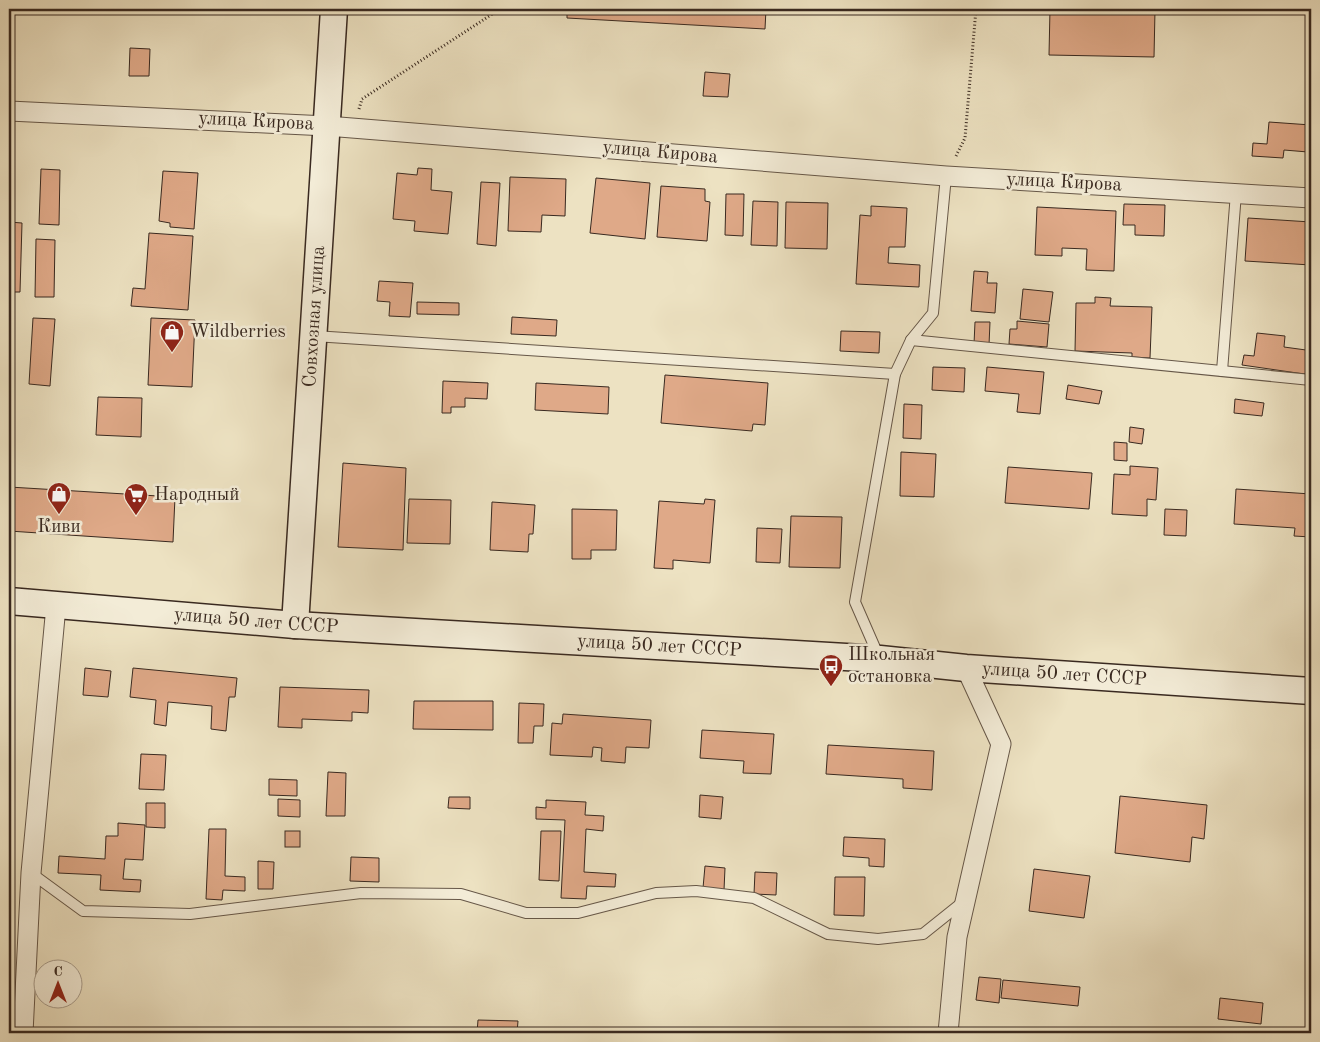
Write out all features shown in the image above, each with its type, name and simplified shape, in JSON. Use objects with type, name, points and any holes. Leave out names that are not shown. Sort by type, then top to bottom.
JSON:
[{"type":"street","name":"Совхозная улица","points":[[295,625],[313,336],[339,127],[334,9]]},
{"type":"street","name":"улица Кирова","points":[[9,111],[339,127],[946,176],[1311,198]]},
{"type":"street","name":"улица 50 лет СССР","points":[[9,601],[295,625],[880,659],[966,668],[1311,691]]},
{"type":"street","points":[[23,1033],[32,872],[56,606]]},
{"type":"street","points":[[948,1033],[957,937],[1001,744],[966,668]]},
{"type":"lane","points":[[880,659],[855,602],[895,374],[911,340],[934,313],[946,176]]},
{"type":"lane","points":[[1222,372],[1236,193]]},
{"type":"lane","points":[[313,336],[895,374]]},
{"type":"lane","points":[[911,340],[1311,380]]},
{"type":"lane","points":[[32,872],[83,911],[190,914],[362,893],[461,894],[526,913],[578,913],[656,893],[696,891],[754,898],[828,934],[878,939],[924,934],[966,900]]},
{"type":"path","points":[[339,127],[362,99],[500,9]]},
{"type":"path","points":[[946,176],[965,138],[976,9]]},
{"type":"building","points":[[206,9],[206,14],[168,10]]},
{"type":"building","points":[[567,9],[766,9],[765,29],[567,18]]},
{"type":"building","points":[[1050,9],[1155,10],[1154,57],[1049,55]]},
{"type":"building","points":[[130,48],[150,49],[149,76],[129,76]]},
{"type":"building","points":[[705,72],[730,74],[728,97],[703,96]]},
{"type":"building","points":[[1269,122],[1311,125],[1311,163],[1307,163],[1308,152],[1284,150],[1283,158],[1252,156],[1253,143],[1267,144]]},
{"type":"building","points":[[418,168],[432,169],[431,190],[452,192],[448,234],[414,231],[415,221],[393,219],[397,173],[417,175]]},
{"type":"building","points":[[41,169],[60,170],[59,225],[39,224]]},
{"type":"building","points":[[163,171],[198,173],[194,229],[170,227],[170,223],[159,221]]},
{"type":"building","points":[[510,177],[566,179],[565,216],[542,215],[541,232],[508,231]]},
{"type":"building","points":[[596,178],[650,183],[645,239],[590,233]]},
{"type":"building","points":[[481,182],[500,183],[496,246],[477,244]]},
{"type":"building","points":[[661,186],[705,189],[705,201],[710,202],[707,241],[657,237]]},
{"type":"building","points":[[726,194],[744,194],[743,236],[725,235]]},
{"type":"building","points":[[753,201],[778,202],[777,246],[751,245]]},
{"type":"building","points":[[786,202],[828,203],[827,249],[785,248]]},
{"type":"building","points":[[1124,204],[1165,205],[1164,236],[1135,235],[1135,225],[1123,225]]},
{"type":"building","points":[[871,206],[907,208],[905,247],[889,247],[888,263],[920,265],[919,287],[856,284],[860,215],[871,216]]},
{"type":"building","points":[[1037,207],[1116,211],[1114,271],[1086,270],[1087,249],[1062,248],[1062,256],[1035,255]]},
{"type":"building","points":[[1248,218],[1311,222],[1311,265],[1245,261]]},
{"type":"building","points":[[9,222],[22,223],[20,292],[9,292]]},
{"type":"building","points":[[149,233],[193,236],[188,310],[131,306],[133,288],[145,289]]},
{"type":"building","points":[[36,239],[55,240],[54,297],[35,297]]},
{"type":"building","points":[[974,271],[988,272],[987,283],[997,283],[995,313],[971,311]]},
{"type":"building","points":[[379,281],[413,283],[410,317],[389,316],[390,302],[377,301]]},
{"type":"building","points":[[1023,289],[1053,292],[1049,322],[1020,319]]},
{"type":"building","points":[[1095,297],[1111,298],[1110,306],[1152,307],[1150,358],[1132,357],[1132,353],[1075,351],[1076,303],[1095,303]]},
{"type":"building","points":[[417,302],[459,303],[459,315],[417,314]]},
{"type":"building","points":[[512,317],[557,320],[556,336],[511,334]]},
{"type":"building","points":[[33,318],[55,319],[50,386],[29,384]]},
{"type":"building","name":"Wildberries","points":[[151,318],[195,320],[192,387],[148,385]]},
{"type":"building","points":[[1017,321],[1049,324],[1047,347],[1009,344],[1010,329],[1017,329]]},
{"type":"building","points":[[975,322],[990,322],[989,345],[974,344]]},
{"type":"building","points":[[841,331],[880,332],[879,353],[840,351]]},
{"type":"building","points":[[1257,333],[1285,336],[1284,347],[1306,350],[1307,339],[1311,340],[1311,375],[1242,365],[1244,355],[1254,356]]},
{"type":"building","points":[[933,367],[965,368],[964,392],[932,390]]},
{"type":"building","points":[[987,367],[1044,372],[1040,414],[1017,412],[1019,394],[985,391]]},
{"type":"building","points":[[665,375],[768,383],[765,425],[753,424],[752,431],[661,423]]},
{"type":"building","points":[[443,381],[488,383],[487,399],[465,398],[465,407],[451,407],[451,413],[442,413]]},
{"type":"building","points":[[536,383],[609,387],[608,414],[535,410]]},
{"type":"building","points":[[1068,385],[1102,391],[1099,404],[1066,399]]},
{"type":"building","points":[[98,397],[142,398],[141,437],[96,435]]},
{"type":"building","points":[[1235,399],[1264,403],[1262,416],[1234,413]]},
{"type":"building","points":[[904,404],[922,405],[921,439],[903,438]]},
{"type":"building","points":[[1130,427],[1144,429],[1142,444],[1129,442]]},
{"type":"building","points":[[1114,442],[1127,443],[1127,461],[1114,460]]},
{"type":"building","points":[[901,452],[936,454],[934,497],[900,496]]},
{"type":"building","points":[[343,463],[406,468],[403,550],[338,547]]},
{"type":"building","points":[[1130,466],[1158,468],[1156,500],[1147,499],[1147,516],[1112,514],[1114,474],[1130,475]]},
{"type":"building","points":[[1008,467],[1092,473],[1089,509],[1005,503]]},
{"type":"building","points":[[9,487],[175,497],[173,542],[9,531]]},
{"type":"building","points":[[1236,489],[1311,494],[1311,537],[1294,536],[1295,528],[1234,524]]},
{"type":"building","points":[[409,499],[451,500],[450,544],[407,543]]},
{"type":"building","points":[[705,499],[715,500],[710,563],[673,560],[673,569],[654,568],[659,501],[704,504]]},
{"type":"building","points":[[492,502],[535,505],[533,534],[529,534],[528,552],[490,550]]},
{"type":"building","points":[[572,509],[617,510],[616,550],[591,550],[591,559],[572,559]]},
{"type":"building","points":[[1165,509],[1187,510],[1186,536],[1164,535]]},
{"type":"building","points":[[791,516],[842,517],[840,568],[789,567]]},
{"type":"building","points":[[757,528],[782,529],[780,563],[756,562]]},
{"type":"building","points":[[85,668],[111,671],[108,697],[83,695]]},
{"type":"building","points":[[133,668],[237,678],[235,697],[229,697],[226,731],[211,729],[212,706],[168,702],[166,726],[154,724],[156,700],[130,697]]},
{"type":"building","points":[[280,687],[369,690],[368,713],[352,712],[352,721],[302,719],[302,728],[278,727]]},
{"type":"building","points":[[414,701],[493,701],[493,730],[413,729]]},
{"type":"building","points":[[519,703],[544,704],[543,726],[534,726],[533,743],[518,743]]},
{"type":"building","points":[[563,714],[651,720],[649,748],[626,747],[625,763],[601,761],[602,748],[593,747],[592,757],[550,755],[552,723],[562,724]]},
{"type":"building","points":[[702,730],[774,734],[771,774],[743,773],[744,761],[700,758]]},
{"type":"building","points":[[828,745],[934,751],[932,790],[903,788],[903,779],[826,774]]},
{"type":"building","points":[[141,754],[166,755],[164,790],[139,789]]},
{"type":"building","points":[[328,772],[346,773],[345,816],[326,816]]},
{"type":"building","points":[[269,779],[297,780],[297,796],[269,795]]},
{"type":"building","points":[[700,795],[723,797],[721,819],[699,817]]},
{"type":"building","points":[[1120,796],[1207,805],[1204,839],[1192,837],[1190,862],[1115,853]]},
{"type":"building","points":[[449,797],[470,797],[470,809],[448,808]]},
{"type":"building","points":[[278,799],[300,800],[300,817],[278,816]]},
{"type":"building","points":[[546,800],[586,802],[585,815],[604,816],[603,831],[586,829],[584,872],[616,874],[615,887],[587,886],[586,899],[561,898],[565,820],[536,819],[536,807],[546,808]]},
{"type":"building","points":[[146,803],[165,803],[165,828],[146,827]]},
{"type":"building","points":[[118,823],[145,825],[143,860],[125,859],[123,879],[141,880],[140,892],[100,890],[101,875],[58,873],[59,856],[105,859],[106,836],[118,836]]},
{"type":"building","points":[[209,829],[226,829],[225,876],[245,877],[245,891],[223,890],[222,900],[206,899]]},
{"type":"building","points":[[285,831],[300,831],[300,847],[285,847]]},
{"type":"building","points":[[541,831],[561,831],[559,881],[539,880]]},
{"type":"building","points":[[844,837],[885,839],[884,867],[869,866],[869,858],[843,856]]},
{"type":"building","points":[[351,857],[379,858],[379,882],[350,881]]},
{"type":"building","points":[[258,861],[274,862],[273,889],[258,889]]},
{"type":"building","points":[[705,866],[725,868],[724,890],[703,888]]},
{"type":"building","points":[[1034,869],[1090,876],[1084,918],[1029,911]]},
{"type":"building","points":[[755,872],[777,873],[776,895],[754,894]]},
{"type":"building","points":[[835,877],[865,877],[864,916],[834,915]]},
{"type":"building","points":[[979,977],[1001,979],[999,1003],[976,1000]]},
{"type":"building","points":[[1003,980],[1080,987],[1078,1006],[1001,998]]},
{"type":"building","points":[[1220,998],[1263,1003],[1261,1024],[1218,1019]]},
{"type":"building","points":[[478,1020],[518,1021],[517,1033],[477,1033]]},
{"type":"place","name":"Wildberries","points":[[172,353]]},
{"type":"place","name":"Киви","points":[[59,515]]},
{"type":"place","name":"Народный","points":[[136,516]]},
{"type":"place","name":"Школьная остановка","points":[[831,687]]}]
